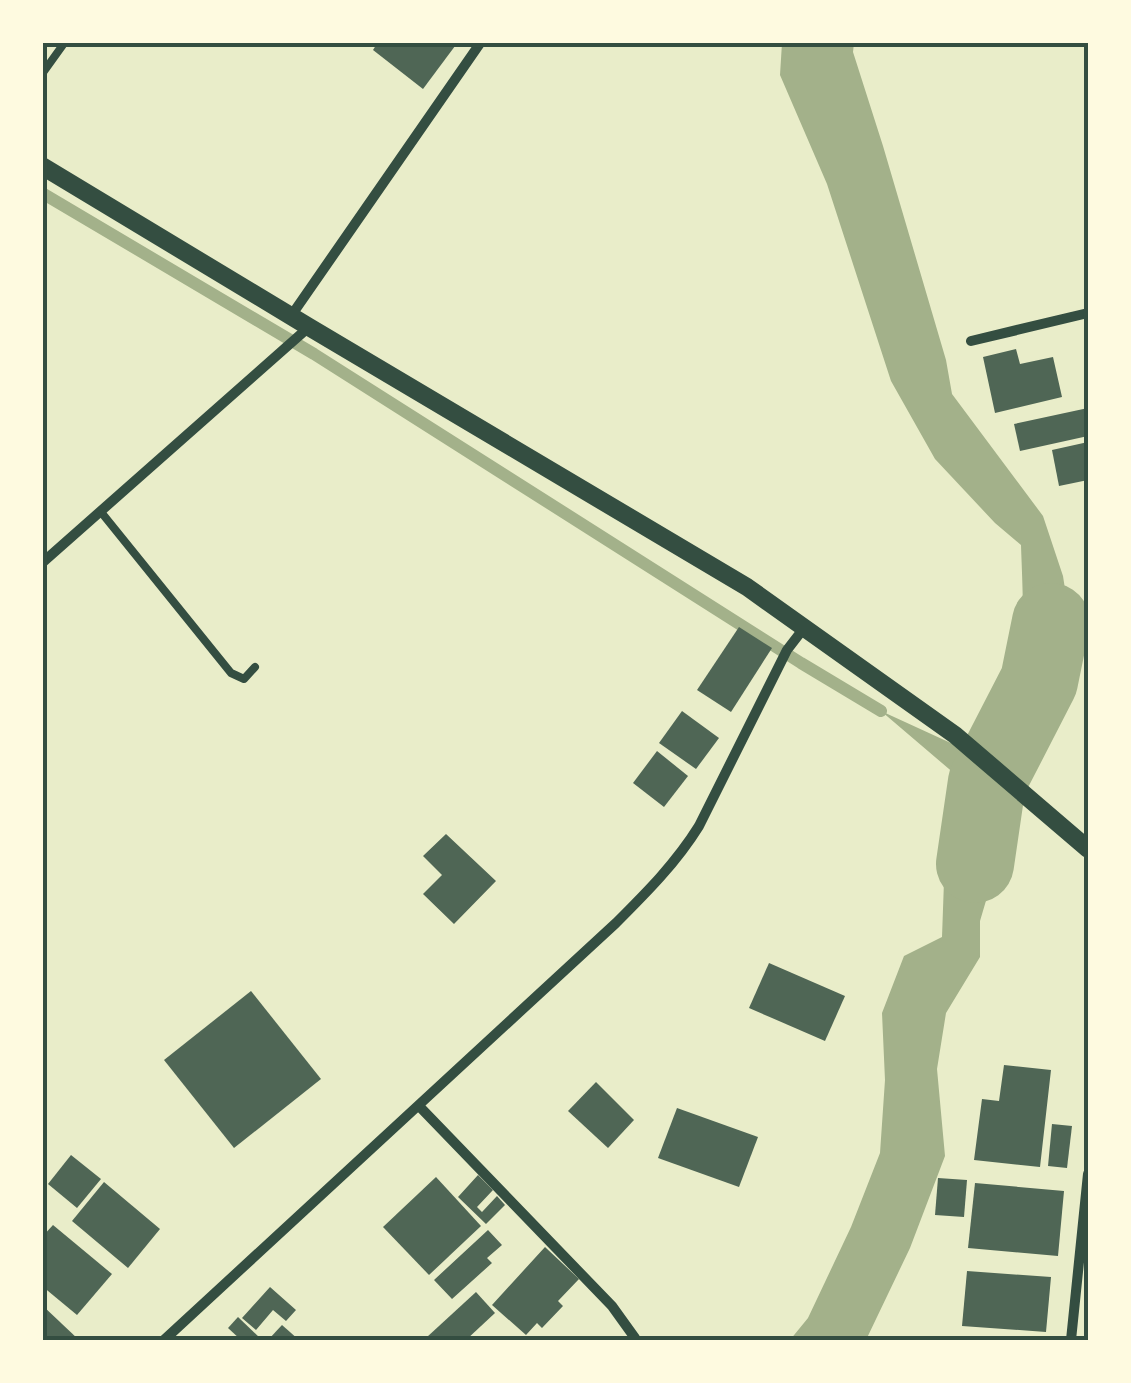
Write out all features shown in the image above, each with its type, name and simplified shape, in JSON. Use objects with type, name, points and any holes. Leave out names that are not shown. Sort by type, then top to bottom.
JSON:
[{"type":"street","points":[[291,316],[481,42]]},
{"type":"street","points":[[42,166],[291,316],[303,333],[747,587],[956,735],[1088,849]]},
{"type":"street","points":[[972,342],[1088,313]]},
{"type":"street","points":[[42,563],[303,333]]},
{"type":"street","points":[[164,1340],[616,924],[673,865],[699,826],[787,650],[804,628]]},
{"type":"street","points":[[418,1106],[612,1306],[634,1340]]},
{"type":"street","points":[[1072,1340],[1088,1174]]},
{"type":"lane","points":[[42,74],[65,42]]},
{"type":"lane","points":[[101,512],[231,672],[244,679],[256,667]]},
{"type":"shaded area","points":[[782,43],[854,43],[853,52],[946,360],[952,394],[1043,516],[1063,576],[1067,602],[1066,676],[1049,699],[1048,747],[1011,713],[1017,701],[1022,659],[1021,545],[935,459],[891,381],[827,184],[780,75]]},
{"type":"shaded area","points":[[881,711],[1014,772],[1017,782],[1013,809],[980,921],[980,957],[946,1013],[937,1069],[945,1156],[910,1248],[866,1340],[790,1340],[808,1318],[851,1227],[880,1153],[885,1080],[882,1013],[904,956],[942,937],[944,881],[976,792]]},
{"type":"building","points":[[378,42],[458,42],[423,89],[373,50]]},
{"type":"building","points":[[1016,349],[1020,364],[1053,357],[1062,397],[995,413],[983,357]]},
{"type":"building","points":[[1088,408],[1088,436],[1020,451],[1014,424]]},
{"type":"building","points":[[1088,442],[1088,480],[1059,486],[1052,450]]},
{"type":"building","points":[[739,627],[772,648],[731,712],[697,690]]},
{"type":"building","points":[[682,711],[719,738],[696,769],[659,743]]},
{"type":"building","points":[[657,751],[688,776],[664,807],[633,783]]},
{"type":"building","points":[[446,834],[496,881],[454,924],[423,894],[442,875],[423,856]]},
{"type":"building","points":[[769,963],[845,996],[825,1041],[749,1008]]},
{"type":"building","points":[[251,991],[321,1079],[234,1148],[164,1060]]},
{"type":"building","points":[[1004,1065],[1051,1070],[1040,1167],[974,1160],[982,1099],[999,1101]]},
{"type":"building","points":[[596,1082],[634,1120],[608,1148],[568,1111]]},
{"type":"building","points":[[677,1108],[758,1137],[739,1187],[658,1158]]},
{"type":"building","points":[[1052,1124],[1072,1126],[1067,1168],[1048,1166]]},
{"type":"building","points":[[71,1155],[101,1179],[77,1208],[48,1184]]},
{"type":"building","points":[[478,1175],[493,1190],[477,1207],[482,1212],[497,1196],[505,1205],[486,1224],[458,1197]]},
{"type":"building","points":[[436,1177],[481,1226],[429,1275],[383,1227]]},
{"type":"building","points":[[938,1178],[967,1180],[964,1217],[935,1215]]},
{"type":"building","points":[[104,1182],[160,1229],[128,1268],[72,1221]]},
{"type":"building","points":[[975,1183],[1064,1191],[1058,1256],[968,1248]]},
{"type":"building","points":[[53,1225],[112,1274],[77,1315],[42,1286],[42,1237]]},
{"type":"building","points":[[488,1230],[502,1245],[487,1258],[492,1263],[452,1299],[434,1280]]},
{"type":"building","points":[[545,1247],[579,1279],[558,1301],[563,1306],[542,1328],[537,1323],[526,1335],[492,1305]]},
{"type":"building","points":[[967,1271],[1051,1277],[1046,1332],[962,1326]]},
{"type":"building","points":[[270,1287],[296,1310],[286,1321],[273,1310],[256,1330],[242,1318]]},
{"type":"building","points":[[476,1292],[495,1313],[466,1340],[427,1337]]},
{"type":"building","points":[[42,1305],[79,1340],[42,1337]]},
{"type":"building","points":[[238,1317],[262,1340],[241,1340],[228,1328]]},
{"type":"building","points":[[282,1325],[299,1340],[268,1340]]},
{"type":"waterway","points":[[42,193],[314,354],[881,711]]},
{"type":"waterway","points":[[975,864],[987,782],[1039,681],[1051,622]]}]
